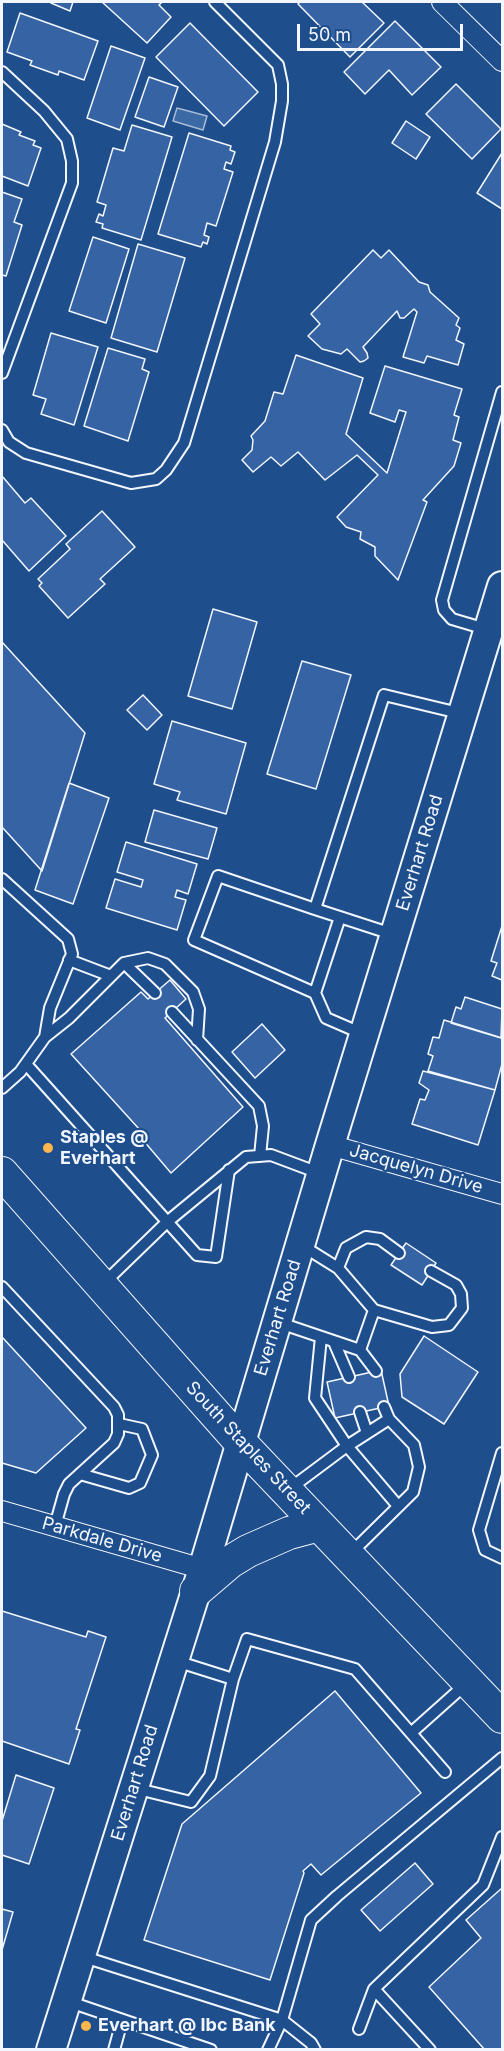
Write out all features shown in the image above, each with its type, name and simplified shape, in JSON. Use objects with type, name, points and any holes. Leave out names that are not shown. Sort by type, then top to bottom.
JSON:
[{"type":"main road","name":"Everhart Road","points":[[51,2049],[200,1580],[276,1322],[502,586]]},
{"type":"main road","name":"South Staples Street","points":[[2,1173],[240,1442],[468,1681],[497,1706]]},
{"type":"main road","points":[[200,1580],[248,1551],[289,1533],[319,1525]]},
{"type":"street","points":[[442,2],[502,61]]},
{"type":"street","name":"Jacquelyn Drive","points":[[330,1145],[502,1194]]},
{"type":"street","name":"Parkdale Drive","points":[[2,1511],[55,1526],[200,1580]]},
{"type":"lane","points":[[2,430],[9,442],[26,453],[131,483],[156,479],[166,470],[184,443],[275,142],[282,101],[278,65],[215,2]]},
{"type":"lane","points":[[2,72],[44,111],[67,139],[72,161],[72,183],[2,373]]},
{"type":"lane","points":[[489,630],[452,619],[444,610],[442,600],[502,392]]},
{"type":"lane","points":[[315,909],[384,695],[463,714]]},
{"type":"lane","points":[[315,993],[194,940],[218,876],[395,935]]},
{"type":"lane","points":[[2,879],[68,939],[72,954],[50,1008],[45,1037]]},
{"type":"lane","points":[[340,917],[315,993],[326,1018],[364,1035]]},
{"type":"lane","points":[[2,1088],[27,1064],[45,1037],[69,1018],[124,963],[148,958],[165,964],[193,992],[199,1009],[197,1040]]},
{"type":"lane","points":[[69,960],[111,976]]},
{"type":"lane","points":[[124,963],[155,993]]},
{"type":"lane","points":[[172,1012],[259,1106],[263,1126],[260,1156]]},
{"type":"lane","points":[[27,1064],[197,1255],[216,1257],[229,1170]]},
{"type":"lane","points":[[101,1285],[167,1222],[246,1157],[271,1155],[321,1174]]},
{"type":"lane","points":[[338,1268],[346,1248],[366,1237],[380,1239],[399,1253]]},
{"type":"lane","points":[[300,1244],[338,1268],[374,1310],[432,1328],[449,1325],[462,1308],[461,1294],[456,1285],[431,1271]]},
{"type":"lane","points":[[2,1287],[114,1407],[118,1415],[118,1434],[114,1443],[69,1484],[55,1526]]},
{"type":"lane","points":[[360,1350],[374,1310]]},
{"type":"lane","points":[[276,1322],[360,1350],[376,1371]]},
{"type":"lane","points":[[321,1337],[315,1398],[347,1446],[398,1506]]},
{"type":"lane","points":[[334,1342],[349,1377]]},
{"type":"lane","points":[[348,1556],[413,1491],[419,1467],[414,1446],[389,1419],[384,1407]]},
{"type":"lane","points":[[360,1412],[367,1433]]},
{"type":"lane","points":[[287,1491],[347,1446],[389,1419]]},
{"type":"lane","points":[[80,1474],[129,1488],[140,1483],[152,1455],[142,1429],[119,1424]]},
{"type":"lane","points":[[502,1453],[478,1530],[485,1550],[502,1558]]},
{"type":"lane","points":[[134,1788],[191,1802],[210,1776],[232,1679],[247,1640],[355,1669],[445,1772]]},
{"type":"lane","points":[[174,1660],[232,1679]]},
{"type":"lane","points":[[411,1733],[468,1681]]},
{"type":"lane","points":[[268,2049],[282,2020],[311,1920],[502,1758]]},
{"type":"lane","points":[[360,2029],[374,1989],[483,1886],[502,1837]]},
{"type":"lane","points":[[81,1955],[282,2020],[311,2043],[315,2049]]},
{"type":"lane","points":[[374,1989],[430,2049]]},
{"type":"lane","points":[[67,2001],[197,2047],[211,2049]]},
{"type":"lane","points":[[114,2049],[122,2021]]},
{"type":"water","points":[[177,108],[207,116],[203,130],[173,121]]},
{"type":"building","points":[[51,2],[73,2],[70,11]]},
{"type":"building","points":[[102,2],[162,2],[159,5],[171,17],[147,43]]},
{"type":"building","points":[[300,2],[362,2],[384,23],[350,57],[298,4]]},
{"type":"building","points":[[20,13],[98,41],[84,80],[59,71],[58,75],[30,65],[32,61],[7,52]]},
{"type":"building","points":[[395,21],[441,67],[412,95],[389,70],[365,94],[344,72]]},
{"type":"building","points":[[190,23],[258,92],[224,126],[156,57]]},
{"type":"building","points":[[111,46],[145,58],[120,130],[87,118]]},
{"type":"building","points":[[149,77],[178,87],[164,127],[135,117]]},
{"type":"building","points":[[456,84],[501,129],[472,159],[426,114]]},
{"type":"building","points":[[406,121],[430,137],[416,159],[392,143]]},
{"type":"building","points":[[2,124],[21,132],[19,135],[35,141],[33,145],[41,148],[28,186],[2,176]]},
{"type":"building","points":[[132,125],[172,137],[141,240],[102,228],[103,224],[96,222],[99,214],[103,216],[106,205],[97,202],[113,148],[124,151]]},
{"type":"building","points":[[189,133],[231,146],[230,150],[235,152],[231,164],[226,162],[224,169],[233,172],[216,226],[207,223],[204,235],[209,237],[207,244],[203,242],[201,247],[158,234]]},
{"type":"building","points":[[502,153],[502,209],[477,193]]},
{"type":"building","points":[[2,192],[22,199],[14,222],[22,225],[6,276],[2,275]]},
{"type":"building","points":[[93,237],[129,249],[106,323],[69,311]]},
{"type":"building","points":[[138,244],[185,258],[157,352],[111,338]]},
{"type":"building","points":[[373,250],[381,258],[389,250],[419,282],[428,285],[430,292],[459,318],[456,325],[460,328],[456,340],[464,344],[458,365],[427,356],[424,363],[403,357],[417,312],[414,309],[404,318],[400,318],[397,311],[363,347],[368,358],[364,361],[360,362],[347,349],[341,354],[322,349],[308,336],[320,324],[311,314]]},
{"type":"building","points":[[51,333],[98,347],[74,425],[41,414],[46,399],[33,395]]},
{"type":"building","points":[[108,348],[145,359],[142,369],[149,372],[128,441],[84,426]]},
{"type":"building","points":[[296,355],[363,378],[346,434],[387,473],[406,412],[399,410],[395,422],[370,413],[385,366],[462,389],[454,415],[459,417],[453,440],[461,443],[454,466],[423,500],[427,502],[398,580],[375,556],[375,547],[360,539],[361,532],[346,527],[337,517],[378,475],[357,455],[325,480],[298,452],[281,466],[271,457],[253,472],[242,460],[252,450],[251,436],[265,421],[274,392],[283,394]]},
{"type":"building","points":[[2,476],[25,503],[31,498],[66,536],[29,571],[2,540]]},
{"type":"building","points":[[102,511],[135,547],[100,579],[105,584],[68,618],[39,586],[42,583],[38,579],[70,549],[66,544]]},
{"type":"building","points":[[213,609],[257,622],[232,709],[188,696]]},
{"type":"building","points":[[2,642],[85,733],[42,871],[2,827]]},
{"type":"building","points":[[302,661],[351,675],[316,789],[267,774]]},
{"type":"building","points":[[143,695],[162,715],[147,730],[127,710]]},
{"type":"building","points":[[172,721],[246,743],[226,814],[177,800],[180,792],[154,784]]},
{"type":"building","points":[[69,783],[109,798],[73,904],[35,890]]},
{"type":"building","points":[[154,810],[217,828],[208,859],[145,842]]},
{"type":"building","points":[[126,842],[197,864],[188,894],[177,890],[175,897],[186,900],[177,930],[106,908],[115,879],[141,887],[143,880],[117,872]]},
{"type":"building","points":[[502,926],[502,980],[492,976],[497,963],[491,961]]},
{"type":"building","points":[[170,980],[186,999],[165,1018],[243,1107],[171,1173],[137,1133],[140,1130],[71,1054],[141,992],[148,999]]},
{"type":"building","points":[[465,997],[502,1009],[501,1038],[451,1023],[456,1007],[461,1009]]},
{"type":"building","points":[[444,1020],[502,1038],[502,1064],[495,1090],[428,1071],[433,1056],[428,1054],[433,1037],[439,1038]]},
{"type":"building","points":[[262,1024],[285,1050],[255,1078],[232,1052]]},
{"type":"building","points":[[423,1071],[495,1090],[478,1145],[412,1124],[420,1099],[425,1100],[429,1090],[419,1083]]},
{"type":"building","points":[[406,1243],[436,1263],[422,1285],[391,1265]]},
{"type":"building","points":[[424,1336],[478,1372],[444,1424],[402,1397],[400,1374]]},
{"type":"building","points":[[2,1337],[86,1428],[36,1473],[2,1463]]},
{"type":"building","points":[[381,1370],[389,1406],[335,1418],[327,1382]]},
{"type":"building","points":[[2,1611],[86,1637],[88,1631],[106,1637],[76,1729],[80,1730],[69,1764],[2,1741]]},
{"type":"building","points":[[335,1691],[421,1793],[321,1875],[311,1864],[303,1871],[270,1980],[144,1940],[182,1824]]},
{"type":"building","points":[[16,1775],[54,1788],[29,1864],[2,1855],[2,1821]]},
{"type":"building","points":[[415,1863],[433,1884],[380,1931],[361,1910]]},
{"type":"building","points":[[502,1888],[502,2050],[485,2050],[429,1987],[481,1938],[466,1920]]},
{"type":"building","points":[[2,1909],[13,1912],[2,1950]]},
{"type":"place","name":"Staples @ Everhart","points":[[48,1148]]},
{"type":"place","name":"Everhart @ Ibc Bank","points":[[86,2026]]}]
